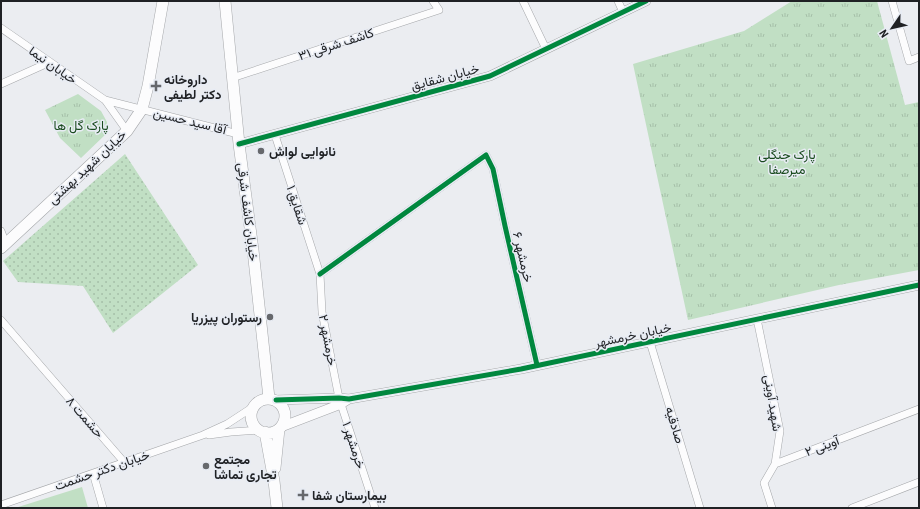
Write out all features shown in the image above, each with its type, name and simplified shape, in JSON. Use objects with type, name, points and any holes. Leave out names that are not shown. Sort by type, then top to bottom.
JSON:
[{"type":"main road","name":"خیابان شهید بهشتی","points":[[4,246],[127,131],[142,109],[148,86],[164,1]]},
{"type":"main road","name":"خیابان کاشف شرقی","points":[[227,2],[232,78],[272,399]]},
{"type":"main road","points":[[274,481],[280,428],[285,418],[285,413],[280,403],[272,399],[263,399],[257,402],[253,407],[251,418],[256,427],[262,431],[270,433],[280,428]]},
{"type":"main road","points":[[262,431],[274,481],[277,508]]},
{"type":"street","name":"کاشف شرقی ۳۱","points":[[232,78],[439,10],[433,1]]},
{"type":"street","points":[[523,1],[546,49]]},
{"type":"street","points":[[618,1],[623,12]]},
{"type":"street","name":"خیابان شقایق","points":[[239,139],[275,135],[490,76],[646,1]]},
{"type":"street","points":[[892,1],[909,61],[919,57]]},
{"type":"street","name":"خیابان نیما","points":[[1,28],[104,100],[127,131]]},
{"type":"street","points":[[1,84],[50,62]]},
{"type":"street","name":"خیابان نیما","points":[[104,100],[142,109]]},
{"type":"street","name":"آقا سید حسین","points":[[142,109],[239,139]]},
{"type":"street","name":"شقایق ۱","points":[[275,135],[320,274]]},
{"type":"street","name":"خرمشهر ۶","points":[[320,274],[486,155],[493,169],[537,365]]},
{"type":"street","points":[[1,231],[4,246]]},
{"type":"street","name":"خرمشهر ۲","points":[[320,274],[322,312],[340,401]]},
{"type":"street","name":"خیابان خرمشهر","points":[[280,428],[340,401],[537,365],[919,285]]},
{"type":"street","name":"شهید آوینی","points":[[758,319],[780,431],[775,464],[764,483],[772,508]]},
{"type":"street","name":"حشمت ۸","points":[[1,320],[124,462]]},
{"type":"street","name":"صادقیه","points":[[650,342],[700,508]]},
{"type":"street","points":[[272,399],[340,401]]},
{"type":"street","name":"خرمشهر ۱","points":[[340,401],[375,508]]},
{"type":"street","points":[[203,435],[227,424],[253,407]]},
{"type":"street","name":"آوینی ۲","points":[[775,464],[919,409]]},
{"type":"street","points":[[203,435],[262,431]]},
{"type":"street","name":"خیابان دکتر حشمت","points":[[4,504],[203,435]]},
{"type":"street","points":[[93,473],[103,508]]},
{"type":"street","points":[[852,508],[919,482]]},
{"type":"green space","name":"پارک جنگلی میرصفا","points":[[792,1],[877,1],[905,105],[919,102],[919,270],[839,285],[688,320],[633,64],[744,31]]},
{"type":"green space","name":"پارک گل ها","points":[[78,94],[101,111],[107,122],[106,134],[81,158],[60,138],[45,110]]},
{"type":"green space","points":[[125,154],[198,265],[113,333],[83,286],[18,282],[3,261]]},
{"type":"green space","points":[[82,487],[88,508],[15,508]]},
{"type":"cycle path","points":[[239,144],[490,76],[646,1]]},
{"type":"cycle path","points":[[320,274],[486,155],[493,169],[537,365]]},
{"type":"cycle path","points":[[276,400],[349,399],[521,369],[919,285]]},
{"type":"place","name":"داروخانه دکتر لطیفی","points":[[156,86]]},
{"type":"place","name":"نانوایی لواش","points":[[261,151]]},
{"type":"place","name":"رستوران پیزریا","points":[[270,317]]},
{"type":"place","name":"مجتمع تجاری تماشا","points":[[206,466]]},
{"type":"place","name":"بیمارستان شفا","points":[[303,495]]}]
